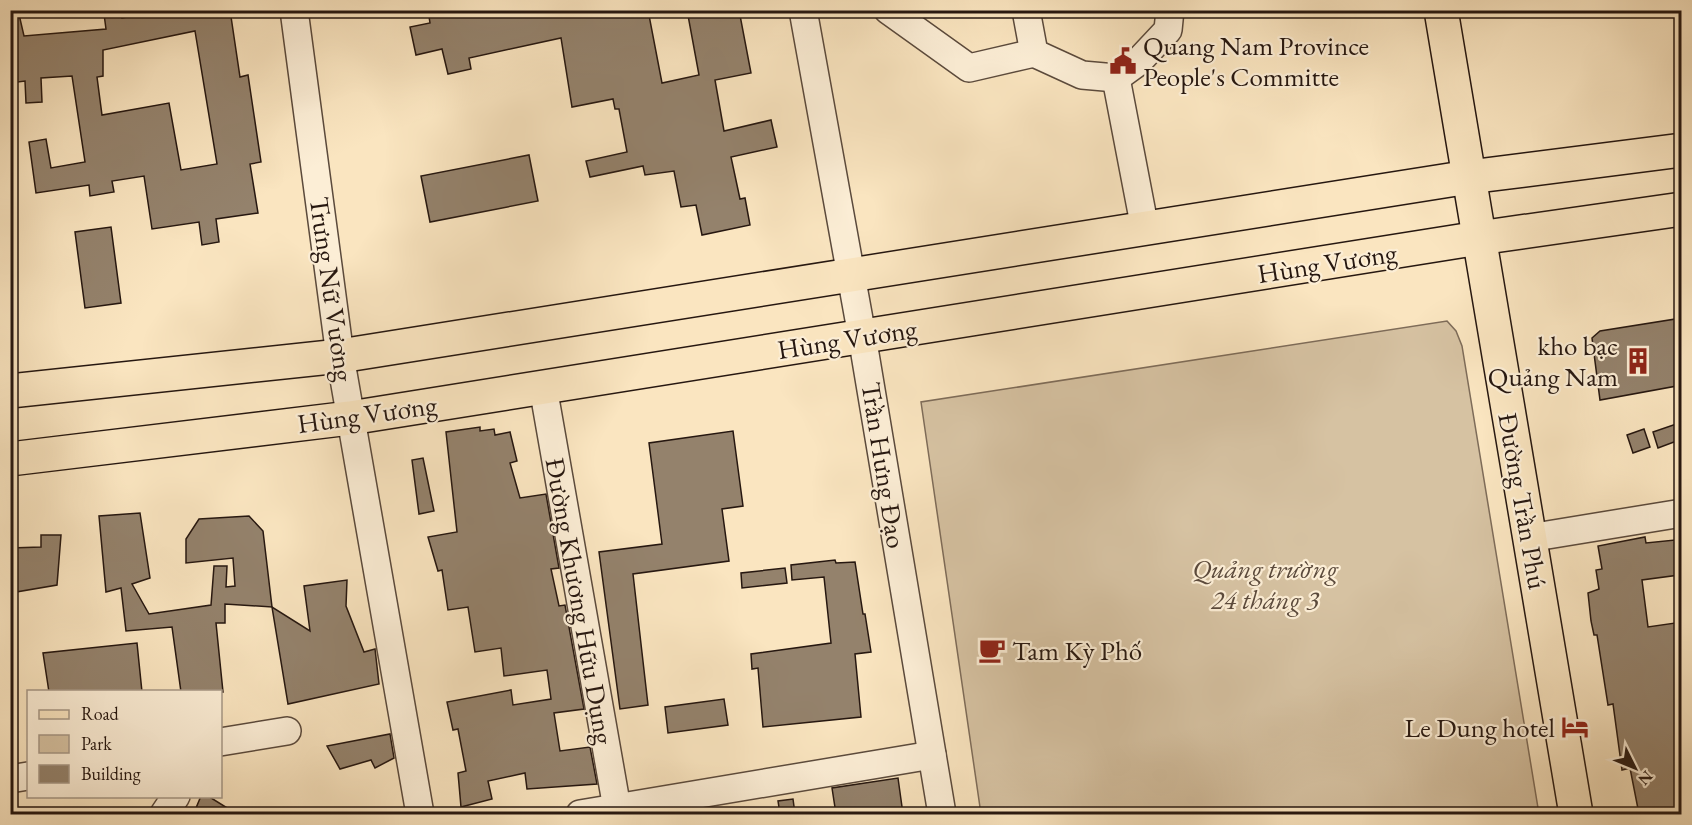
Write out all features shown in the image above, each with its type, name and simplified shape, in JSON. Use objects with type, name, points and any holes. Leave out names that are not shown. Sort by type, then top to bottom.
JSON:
[{"type":"main road","name":"Đường Trần Phú","points":[[1440,10],[1576,814]]},
{"type":"main road","points":[[10,391],[340,356],[1468,177],[1682,150]]},
{"type":"main road","name":"Hùng Vương","points":[[10,459],[350,418],[1479,238],[1682,209]]},
{"type":"street","name":"Trưng Nữ Vương","points":[[294,10],[340,356],[420,814]]},
{"type":"street","name":"Trần Hưng Đạo","points":[[803,10],[862,336],[942,814]]},
{"type":"street","points":[[888,10],[969,68],[1034,53],[1082,75],[1116,78],[1138,62],[1168,30],[1170,10]]},
{"type":"street","points":[[1026,10],[1034,53]]},
{"type":"street","points":[[1116,78],[1144,229]]},
{"type":"street","name":"Đường Khương Hữu Dụng","points":[[543,387],[618,811]]},
{"type":"street","points":[[1529,538],[1682,513]]},
{"type":"street","points":[[222,742],[287,731]]},
{"type":"street","points":[[580,814],[618,811],[932,755]]},
{"type":"street","points":[[10,779],[27,776]]},
{"type":"street","points":[[164,814],[175,798]]},
{"type":"green space","name":"Quảng trường 24 tháng 3","points":[[1447,321],[1456,331],[1462,346],[1539,814],[981,814],[921,402]]},
{"type":"building","points":[[10,10],[18,10],[24,36],[106,29],[104,14],[121,11],[122,18],[160,10],[230,10],[240,77],[248,75],[261,162],[250,164],[258,213],[216,219],[219,242],[202,245],[199,222],[152,229],[144,176],[112,181],[114,192],[90,196],[89,185],[36,193],[29,142],[46,139],[51,168],[85,162],[72,76],[41,78],[42,102],[26,103],[25,81],[10,83]],"holes":[[[195,31],[217,164],[181,170],[169,103],[102,115],[97,77],[103,76],[103,50]]]},
{"type":"building","points":[[428,10],[648,10],[662,83],[699,75],[687,10],[739,10],[751,73],[715,80],[724,131],[771,120],[777,147],[731,157],[740,199],[745,198],[750,225],[702,235],[696,205],[681,207],[674,171],[645,175],[643,166],[590,177],[586,161],[627,152],[619,109],[615,109],[613,99],[572,107],[561,38],[469,58],[471,69],[448,74],[442,49],[416,55],[410,27],[430,23]]},
{"type":"building","points":[[529,155],[538,201],[430,222],[421,176]]},
{"type":"building","points":[[111,227],[121,303],[85,308],[75,232]]},
{"type":"building","name":"kho bạc Quảng Nam","points":[[1682,318],[1682,385],[1600,400],[1592,338],[1600,331]]},
{"type":"building","points":[[1682,422],[1682,439],[1658,448],[1653,432]]},
{"type":"building","points":[[480,427],[480,431],[494,429],[495,435],[510,432],[517,461],[510,463],[520,498],[546,494],[559,568],[551,569],[559,606],[565,605],[584,709],[554,713],[560,751],[590,747],[597,784],[527,789],[525,773],[488,781],[492,799],[461,807],[458,773],[466,771],[458,729],[453,730],[447,702],[511,690],[513,705],[551,699],[547,670],[504,676],[501,648],[475,652],[468,607],[448,610],[442,570],[438,571],[428,537],[457,532],[446,432]]},
{"type":"building","points":[[1644,429],[1650,447],[1633,453],[1627,435]]},
{"type":"building","points":[[733,431],[743,506],[722,509],[729,561],[633,574],[648,705],[620,709],[599,552],[662,544],[649,443]]},
{"type":"building","points":[[423,458],[434,511],[419,514],[412,460]]},
{"type":"building","points":[[140,513],[150,578],[132,584],[149,614],[211,605],[214,566],[227,566],[226,587],[235,586],[233,558],[186,563],[186,539],[199,519],[249,516],[263,531],[272,607],[225,604],[225,623],[216,623],[223,692],[222,690],[181,690],[172,627],[126,631],[121,588],[106,592],[99,516]]},
{"type":"building","points":[[41,535],[61,535],[57,585],[10,593],[10,548],[41,547]]},
{"type":"building","points":[[1645,537],[1646,543],[1675,540],[1679,575],[1642,580],[1648,627],[1682,622],[1682,658],[1679,658],[1682,814],[1639,814],[1630,768],[1622,770],[1613,704],[1608,705],[1597,635],[1594,635],[1591,621],[1588,593],[1599,589],[1596,570],[1602,569],[1598,546]]},
{"type":"building","points":[[835,560],[836,563],[855,562],[863,614],[865,614],[871,652],[855,654],[861,717],[763,727],[758,668],[752,669],[751,654],[831,643],[824,577],[792,580],[791,565]]},
{"type":"building","points":[[785,568],[787,583],[742,588],[741,573]]},
{"type":"building","points":[[347,580],[346,606],[364,652],[375,649],[379,684],[288,704],[272,607],[310,631],[304,586]]},
{"type":"building","points":[[137,643],[142,690],[49,690],[43,653]]},
{"type":"building","points":[[724,699],[728,725],[668,733],[665,707]]},
{"type":"building","points":[[390,734],[394,758],[375,768],[371,760],[340,769],[327,746]]},
{"type":"building","points":[[898,778],[903,814],[836,814],[832,788]]},
{"type":"building","points":[[200,798],[211,798],[237,814],[206,814],[196,808]]},
{"type":"building","points":[[793,799],[795,814],[780,814],[778,801]]},
{"type":"place","name":"Quang Nam Province People's Committe","points":[[1123,61]]},
{"type":"place","name":"kho bạc Quảng Nam","points":[[1638,361]]},
{"type":"place","name":"Tam Kỳ Phố","points":[[992,650]]},
{"type":"place","name":"Le Dung hotel","points":[[1575,727]]}]
